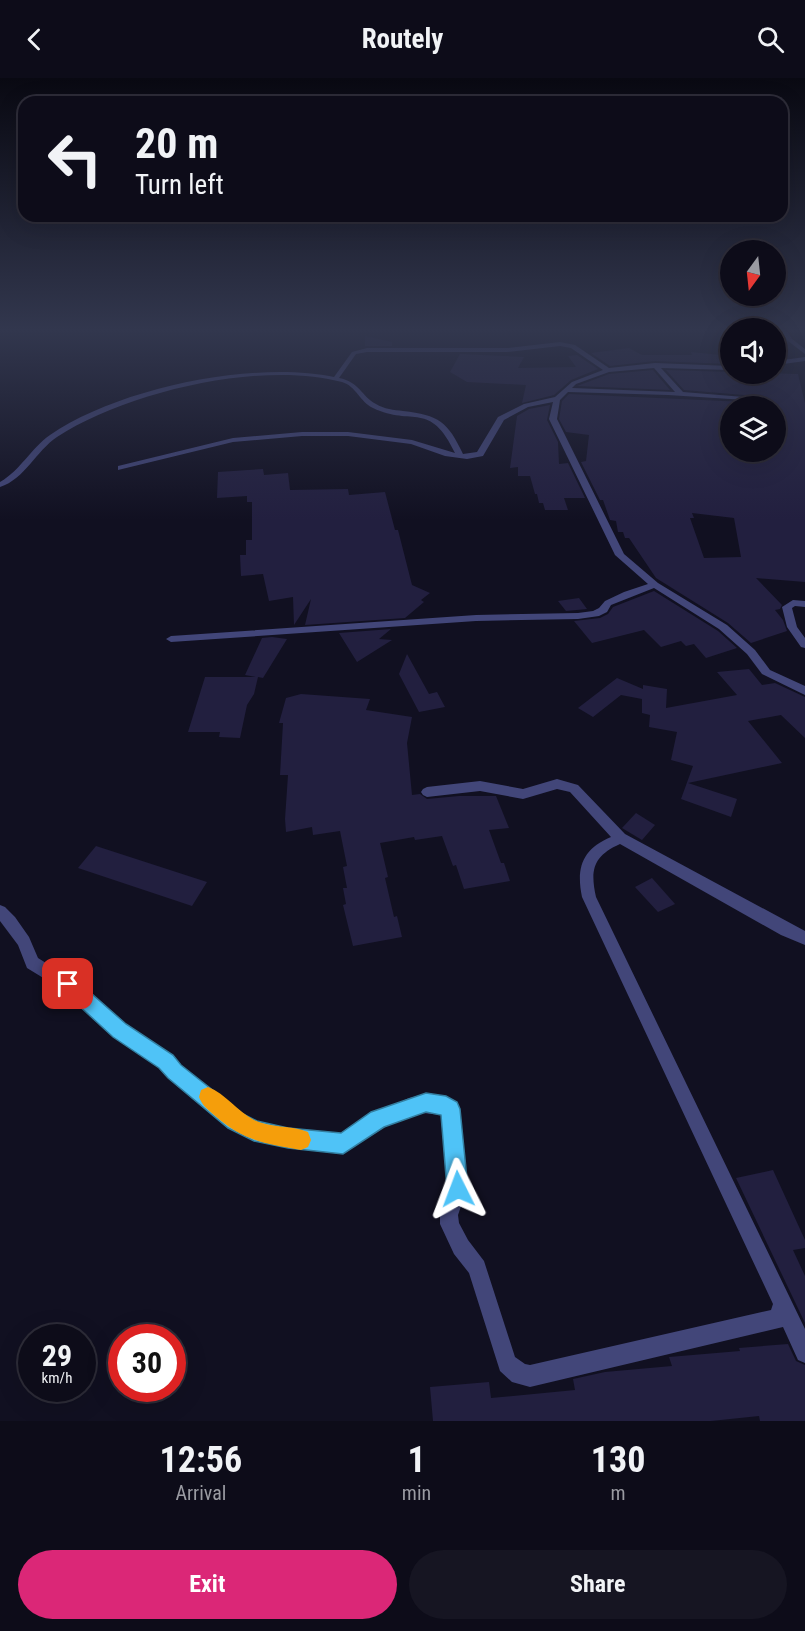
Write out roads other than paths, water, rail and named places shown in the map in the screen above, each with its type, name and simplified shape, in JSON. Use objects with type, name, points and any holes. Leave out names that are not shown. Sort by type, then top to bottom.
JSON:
[{"type":"street","points":[[0,485],[19,472],[53,436],[89,417],[147,395]]},
{"type":"street","points":[[363,395],[376,407],[423,416],[442,425],[460,456]]},
{"type":"street","points":[[121,468],[233,440],[302,434],[348,434],[412,442],[460,456],[476,456],[480,454],[501,419],[526,405],[557,399],[561,395]]},
{"type":"street","points":[[689,395],[720,397]]},
{"type":"street","points":[[557,399],[554,419],[597,511],[621,555],[655,585],[723,627],[751,652],[766,672],[805,691]]},
{"type":"street","points":[[171,639],[477,618],[578,616],[595,614],[603,610],[608,603],[655,585]]},
{"type":"street","points":[[805,604],[793,603],[787,607],[792,627],[805,645]]},
{"type":"street","points":[[428,792],[480,786],[523,794],[552,784],[568,785],[574,788],[620,838],[786,930],[805,938]]},
{"type":"street","points":[[620,838],[594,853],[588,861],[585,882],[589,897],[805,1353]]},
{"type":"street","points":[[0,911],[24,942],[32,963],[68,984],[120,1030],[166,1061],[236,1121],[254,1131],[288,1138],[343,1144],[378,1119],[426,1103],[439,1103],[450,1109],[458,1189],[449,1215],[450,1224],[460,1247],[477,1268],[507,1364],[520,1374],[530,1376],[777,1319],[783,1304]]}]
